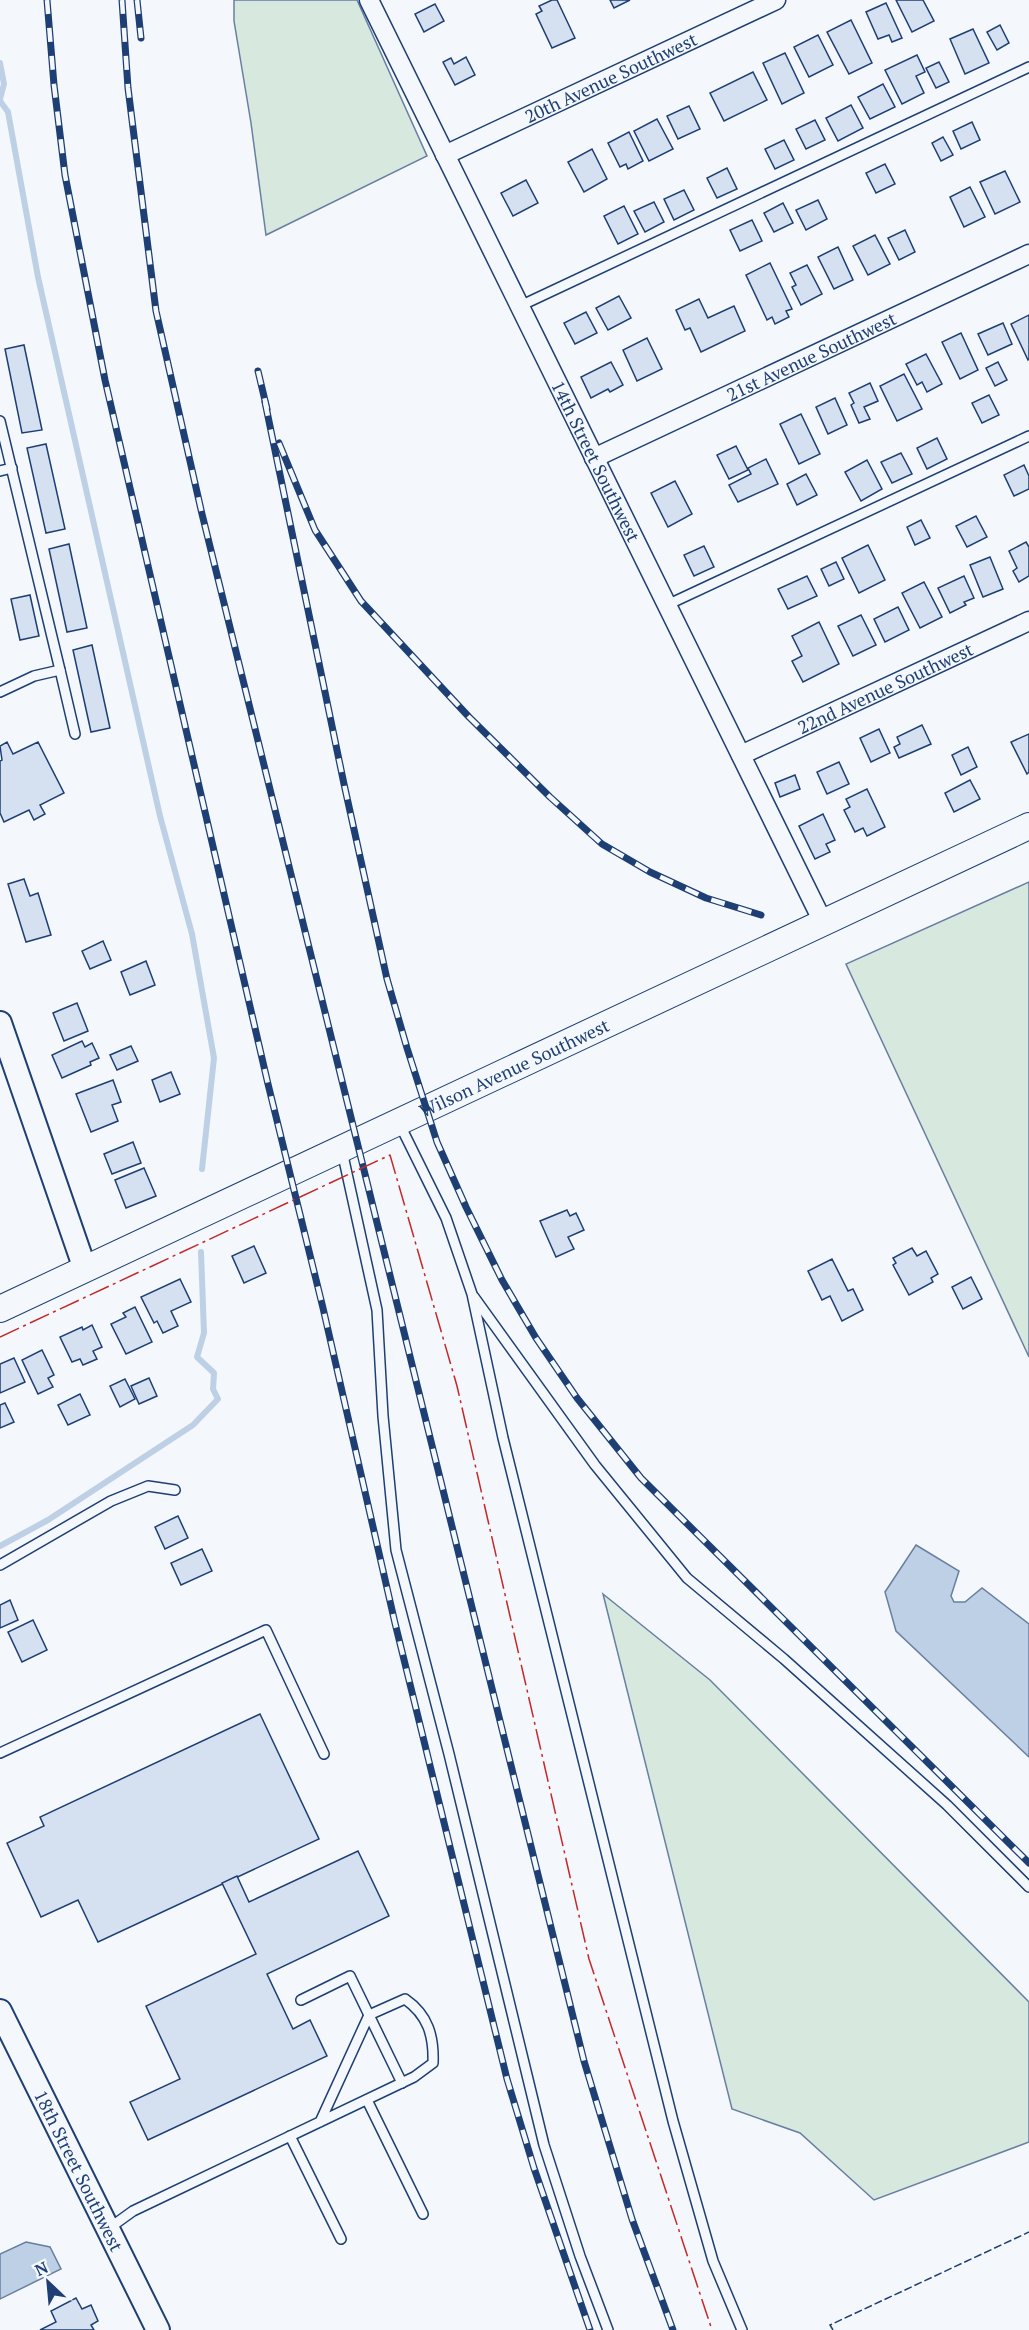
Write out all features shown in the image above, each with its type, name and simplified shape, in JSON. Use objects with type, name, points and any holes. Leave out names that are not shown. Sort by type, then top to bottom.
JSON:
[{"type":"main road","name":"Wilson Avenue Southwest","points":[[0,1309],[1029,826]]},
{"type":"street","name":"20th Avenue Southwest","points":[[445,155],[776,0]]},
{"type":"street","name":"14th Street Southwest","points":[[371,1],[824,922]]},
{"type":"street","name":"21st Avenue Southwest","points":[[594,458],[1029,254]]},
{"type":"street","name":"22nd Avenue Southwest","points":[[741,755],[1029,621]]},
{"type":"street","points":[[0,1023],[85,1269]]},
{"type":"street","name":"18th Street Southwest","points":[[0,2011],[158,2330]]},
{"type":"lane","points":[[520,306],[1029,67]]},
{"type":"lane","points":[[0,421],[75,734]]},
{"type":"lane","points":[[667,605],[1029,436]]},
{"type":"lane","points":[[0,471],[12,468]]},
{"type":"lane","points":[[0,693],[34,676],[60,670]]},
{"type":"lane","points":[[398,1121],[446,1218],[472,1294],[502,1438],[673,2121],[713,2261],[742,2330]]},
{"type":"lane","points":[[341,1148],[377,1310],[383,1416],[396,1550],[449,1754],[544,2145],[580,2256],[608,2330]]},
{"type":"lane","points":[[472,1294],[595,1465],[687,1578],[784,1659],[947,1805],[1029,1887]]},
{"type":"lane","points":[[0,1565],[111,1501],[148,1486],[175,1490]]},
{"type":"lane","points":[[0,1753],[266,1630],[324,1754]]},
{"type":"lane","points":[[301,2000],[350,1976],[402,2083]]},
{"type":"lane","points":[[108,2229],[133,2211],[402,2083],[434,2063],[434,2041],[418,2008],[405,1999],[369,2015],[320,2122]]},
{"type":"lane","points":[[367,2100],[423,2214]]},
{"type":"lane","points":[[290,2136],[341,2239]]},
{"type":"shaded area","points":[[234,0],[357,0],[427,156],[266,235],[234,21]]},
{"type":"shaded area","points":[[1029,882],[1029,1357],[846,964]]},
{"type":"shaded area","points":[[603,1594],[710,1680],[1029,2002],[1029,2142],[874,2200],[800,2133],[732,2109]]},
{"type":"water","points":[[916,1545],[959,1571],[951,1596],[954,1602],[965,1602],[982,1588],[1029,1624],[1029,1757],[896,1631],[885,1592]]},
{"type":"water","points":[[26,2242],[50,2247],[61,2269],[0,2299],[0,2254]]},
{"type":"building","points":[[557,0],[575,38],[552,48],[536,14],[542,11],[539,6]]},
{"type":"building","points":[[610,0],[630,0],[614,8]]},
{"type":"building","points":[[896,0],[923,0],[934,21],[912,32]]},
{"type":"building","points":[[886,3],[902,38],[892,42],[889,35],[878,39],[866,12]]},
{"type":"building","points":[[435,4],[444,21],[424,32],[415,14]]},
{"type":"building","points":[[851,20],[872,63],[849,74],[827,32]]},
{"type":"building","points":[[1000,25],[1009,43],[997,50],[987,32]]},
{"type":"building","points":[[973,29],[989,63],[965,74],[950,39]]},
{"type":"building","points":[[818,35],[833,65],[809,77],[794,47]]},
{"type":"building","points":[[785,53],[804,93],[782,104],[763,63]]},
{"type":"building","points":[[917,55],[925,72],[916,76],[924,93],[902,104],[885,70]]},
{"type":"building","points":[[466,57],[475,75],[455,85],[443,62],[451,58],[454,64]]},
{"type":"building","points":[[939,62],[949,82],[936,88],[926,68]]},
{"type":"building","points":[[753,72],[767,100],[724,121],[710,93]]},
{"type":"building","points":[[883,84],[895,107],[870,119],[858,97]]},
{"type":"building","points":[[851,105],[863,128],[838,141],[826,118]]},
{"type":"building","points":[[689,106],[700,129],[678,139],[667,116]]},
{"type":"building","points":[[657,119],[673,149],[649,161],[634,131]]},
{"type":"building","points":[[815,120],[825,140],[806,149],[796,129]]},
{"type":"building","points":[[972,122],[980,140],[961,149],[953,131]]},
{"type":"building","points":[[629,132],[643,161],[628,169],[626,164],[620,167],[608,143]]},
{"type":"building","points":[[943,137],[953,155],[941,161],[932,143]]},
{"type":"building","points":[[784,140],[794,160],[775,169],[765,149]]},
{"type":"building","points":[[592,149],[607,179],[584,192],[568,162]]},
{"type":"building","points":[[885,164],[895,184],[876,193],[866,173]]},
{"type":"building","points":[[727,168],[737,189],[717,198],[707,178]]},
{"type":"building","points":[[1005,171],[1020,202],[995,214],[980,182]]},
{"type":"building","points":[[526,180],[538,203],[513,216],[501,193]]},
{"type":"building","points":[[970,187],[985,217],[964,227],[950,197]]},
{"type":"building","points":[[684,190],[694,210],[674,220],[664,199]]},
{"type":"building","points":[[818,200],[827,219],[806,230],[796,210]]},
{"type":"building","points":[[654,202],[664,222],[645,232],[634,211]]},
{"type":"building","points":[[783,203],[793,223],[774,232],[764,213]]},
{"type":"building","points":[[624,206],[638,234],[618,244],[604,216]]},
{"type":"building","points":[[752,220],[762,241],[740,251],[730,230]]},
{"type":"building","points":[[905,230],[915,252],[899,260],[888,238]]},
{"type":"building","points":[[875,235],[890,264],[868,275],[853,246]]},
{"type":"building","points":[[838,247],[853,280],[834,289],[818,257]]},
{"type":"building","points":[[770,263],[792,309],[786,311],[789,317],[775,324],[772,317],[767,320],[746,275]]},
{"type":"building","points":[[807,265],[822,294],[801,305],[792,287],[796,285],[790,273]]},
{"type":"building","points":[[619,296],[631,318],[608,330],[596,308]]},
{"type":"building","points":[[699,299],[708,318],[734,306],[745,331],[701,352],[690,328],[685,330],[676,310]]},
{"type":"building","points":[[586,312],[597,333],[575,344],[564,323]]},
{"type":"building","points":[[1029,315],[1029,359],[1028,360],[1011,324]]},
{"type":"building","points":[[1003,323],[1012,344],[988,355],[978,334]]},
{"type":"building","points":[[961,333],[978,370],[960,379],[942,342]]},
{"type":"building","points":[[647,338],[662,369],[637,381],[623,350]]},
{"type":"building","points":[[24,345],[42,430],[22,433],[5,349]]},
{"type":"building","points":[[926,354],[942,384],[927,392],[922,382],[917,385],[906,364]]},
{"type":"building","points":[[611,362],[623,385],[610,392],[608,389],[591,398],[581,377]]},
{"type":"building","points":[[998,362],[1007,380],[995,386],[986,368]]},
{"type":"building","points":[[904,374],[922,409],[897,421],[880,386]]},
{"type":"building","points":[[870,383],[878,401],[864,407],[870,419],[859,423],[851,405],[854,403],[849,393]]},
{"type":"building","points":[[989,395],[999,415],[982,423],[972,403]]},
{"type":"building","points":[[835,398],[847,425],[828,434],[816,407]]},
{"type":"building","points":[[801,414],[820,454],[799,464],[780,424]]},
{"type":"building","points":[[937,438],[947,459],[927,469],[917,448]]},
{"type":"building","points":[[46,444],[65,529],[46,533],[27,448]]},
{"type":"building","points":[[736,446],[748,470],[729,479],[717,455]]},
{"type":"building","points":[[901,453],[912,474],[892,483],[881,462]]},
{"type":"building","points":[[766,459],[778,484],[738,502],[729,485],[751,474],[748,468]]},
{"type":"building","points":[[867,460],[882,489],[861,501],[845,472]]},
{"type":"building","points":[[1024,465],[1029,476],[1029,489],[1014,496],[1004,475]]},
{"type":"building","points":[[806,474],[817,495],[797,505],[787,484]]},
{"type":"building","points":[[675,481],[692,514],[668,527],[651,493]]},
{"type":"building","points":[[976,516],[987,537],[967,547],[956,526]]},
{"type":"building","points":[[921,520],[930,538],[915,545],[907,527]]},
{"type":"building","points":[[1026,542],[1029,547],[1029,576],[1019,582],[1013,571],[1017,568],[1009,551]]},
{"type":"building","points":[[69,544],[87,628],[67,632],[49,549]]},
{"type":"building","points":[[868,545],[885,580],[859,593],[842,558]]},
{"type":"building","points":[[704,546],[714,567],[694,576],[684,555]]},
{"type":"building","points":[[990,557],[1003,589],[983,597],[970,565]]},
{"type":"building","points":[[836,562],[844,579],[829,586],[821,569]]},
{"type":"building","points":[[807,576],[817,596],[788,609],[778,589]]},
{"type":"building","points":[[964,576],[974,598],[964,602],[966,605],[950,613],[938,588]]},
{"type":"building","points":[[924,582],[942,617],[920,628],[902,593]]},
{"type":"building","points":[[30,595],[39,636],[20,640],[11,599]]},
{"type":"building","points":[[898,607],[909,630],[885,642],[874,619]]},
{"type":"building","points":[[861,615],[876,645],[853,656],[838,626]]},
{"type":"building","points":[[819,622],[839,664],[803,682],[792,661],[802,656],[792,636]]},
{"type":"building","points":[[92,645],[110,728],[91,732],[73,650]]},
{"type":"building","points":[[922,725],[931,744],[899,758],[894,747],[900,744],[897,737]]},
{"type":"building","points":[[879,729],[890,753],[871,762],[860,738]]},
{"type":"building","points":[[1029,734],[1029,772],[1027,774],[1011,742]]},
{"type":"building","points":[[7,742],[13,754],[38,742],[64,793],[40,805],[45,814],[34,820],[29,810],[4,822],[0,813],[0,761],[2,760],[0,746]]},
{"type":"building","points":[[968,747],[977,767],[961,775],[952,755]]},
{"type":"building","points":[[839,762],[849,784],[827,794],[817,772]]},
{"type":"building","points":[[795,775],[800,789],[780,797],[775,783]]},
{"type":"building","points":[[970,780],[980,799],[954,812],[945,793]]},
{"type":"building","points":[[867,789],[885,827],[867,836],[863,828],[855,832],[844,810],[850,807],[846,799]]},
{"type":"building","points":[[823,814],[835,840],[826,844],[830,852],[815,859],[799,826]]},
{"type":"building","points":[[24,879],[30,896],[38,893],[51,935],[26,942],[8,884]]},
{"type":"building","points":[[103,941],[111,960],[90,969],[82,951]]},
{"type":"building","points":[[146,961],[155,985],[130,995],[121,972]]},
{"type":"building","points":[[77,1003],[88,1031],[64,1041],[53,1013]]},
{"type":"building","points":[[82,1041],[85,1047],[92,1043],[99,1058],[90,1062],[91,1065],[62,1078],[52,1055]]},
{"type":"building","points":[[131,1046],[138,1061],[117,1070],[110,1055]]},
{"type":"building","points":[[171,1072],[180,1094],[160,1102],[152,1080]]},
{"type":"building","points":[[113,1080],[121,1102],[112,1105],[118,1121],[91,1132],[76,1094]]},
{"type":"building","points":[[133,1142],[141,1163],[112,1174],[104,1154]]},
{"type":"building","points":[[144,1168],[156,1196],[126,1208],[115,1180]]},
{"type":"building","points":[[567,1210],[570,1216],[576,1213],[584,1230],[568,1237],[574,1249],[556,1257],[540,1221]]},
{"type":"building","points":[[254,1246],[266,1273],[244,1283],[232,1256]]},
{"type":"building","points":[[912,1248],[917,1256],[926,1251],[938,1274],[931,1278],[933,1282],[909,1295],[893,1265],[896,1263],[893,1258]]},
{"type":"building","points":[[832,1259],[848,1291],[853,1289],[863,1310],[842,1321],[830,1296],[822,1300],[808,1271]]},
{"type":"building","points":[[971,1277],[982,1299],[963,1309],[952,1287]]},
{"type":"building","points":[[180,1279],[191,1302],[171,1311],[178,1326],[163,1333],[157,1321],[154,1323],[141,1297]]},
{"type":"building","points":[[135,1307],[152,1342],[126,1354],[111,1324],[126,1317],[123,1313]]},
{"type":"building","points":[[92,1325],[102,1347],[93,1351],[97,1359],[83,1365],[80,1359],[72,1362],[60,1337]]},
{"type":"building","points":[[42,1350],[54,1375],[48,1378],[53,1387],[38,1394],[22,1360]]},
{"type":"building","points":[[14,1358],[25,1382],[0,1393],[0,1364]]},
{"type":"building","points":[[149,1378],[157,1396],[139,1404],[131,1386]]},
{"type":"building","points":[[125,1379],[135,1399],[120,1407],[110,1386]]},
{"type":"building","points":[[80,1394],[90,1415],[68,1425],[58,1405]]},
{"type":"building","points":[[5,1403],[14,1422],[0,1428],[0,1405]]},
{"type":"building","points":[[178,1516],[188,1538],[165,1549],[155,1527]]},
{"type":"building","points":[[202,1549],[212,1571],[181,1585],[171,1563]]},
{"type":"building","points":[[10,1600],[18,1620],[0,1628],[0,1605]]},
{"type":"building","points":[[33,1620],[47,1650],[22,1662],[8,1632]]},
{"type":"building","points":[[260,1714],[319,1839],[98,1942],[78,1900],[41,1917],[7,1843],[44,1826],[40,1817]]},
{"type":"building","points":[[358,1851],[389,1916],[267,1974],[293,2029],[310,2020],[327,2056],[148,2140],[130,2102],[180,2079],[146,2006],[256,1954],[222,1883],[237,1876],[249,1902]]},
{"type":"building","points":[[76,2298],[82,2309],[91,2305],[98,2321],[91,2325],[94,2330],[40,2330],[56,2322],[51,2311]]},
{"type":"waterway","points":[[0,63],[4,84],[0,99]]},
{"type":"waterway","points":[[0,101],[8,112],[38,277],[160,816],[192,934],[214,1058],[202,1169]]},
{"type":"waterway","points":[[0,1546],[48,1520],[193,1425],[218,1399],[213,1389],[214,1373],[197,1357],[204,1333],[201,1252]]},
{"type":"railway","points":[[47,0],[65,175],[105,380],[268,1084],[323,1308],[395,1623],[507,2079],[534,2168],[590,2330]]},
{"type":"railway","points":[[122,0],[128,88],[156,311],[202,514],[584,2061],[632,2219],[673,2330]]},
{"type":"railway","points":[[137,0],[141,38]]},
{"type":"railway","points":[[258,371],[267,409]]},
{"type":"railway","points":[[265,402],[387,979],[437,1142],[502,1280],[536,1338],[577,1398],[641,1478],[1029,1863]]},
{"type":"railway","points":[[279,443],[315,530],[361,601],[469,717],[550,797],[602,844],[650,872],[706,898],[761,915]]},
{"type":"fence","points":[[833,2330],[830,2325],[1029,2232]]},
{"type":"power","points":[[0,1337],[390,1155],[457,1386],[589,1959],[712,2330]]}]
